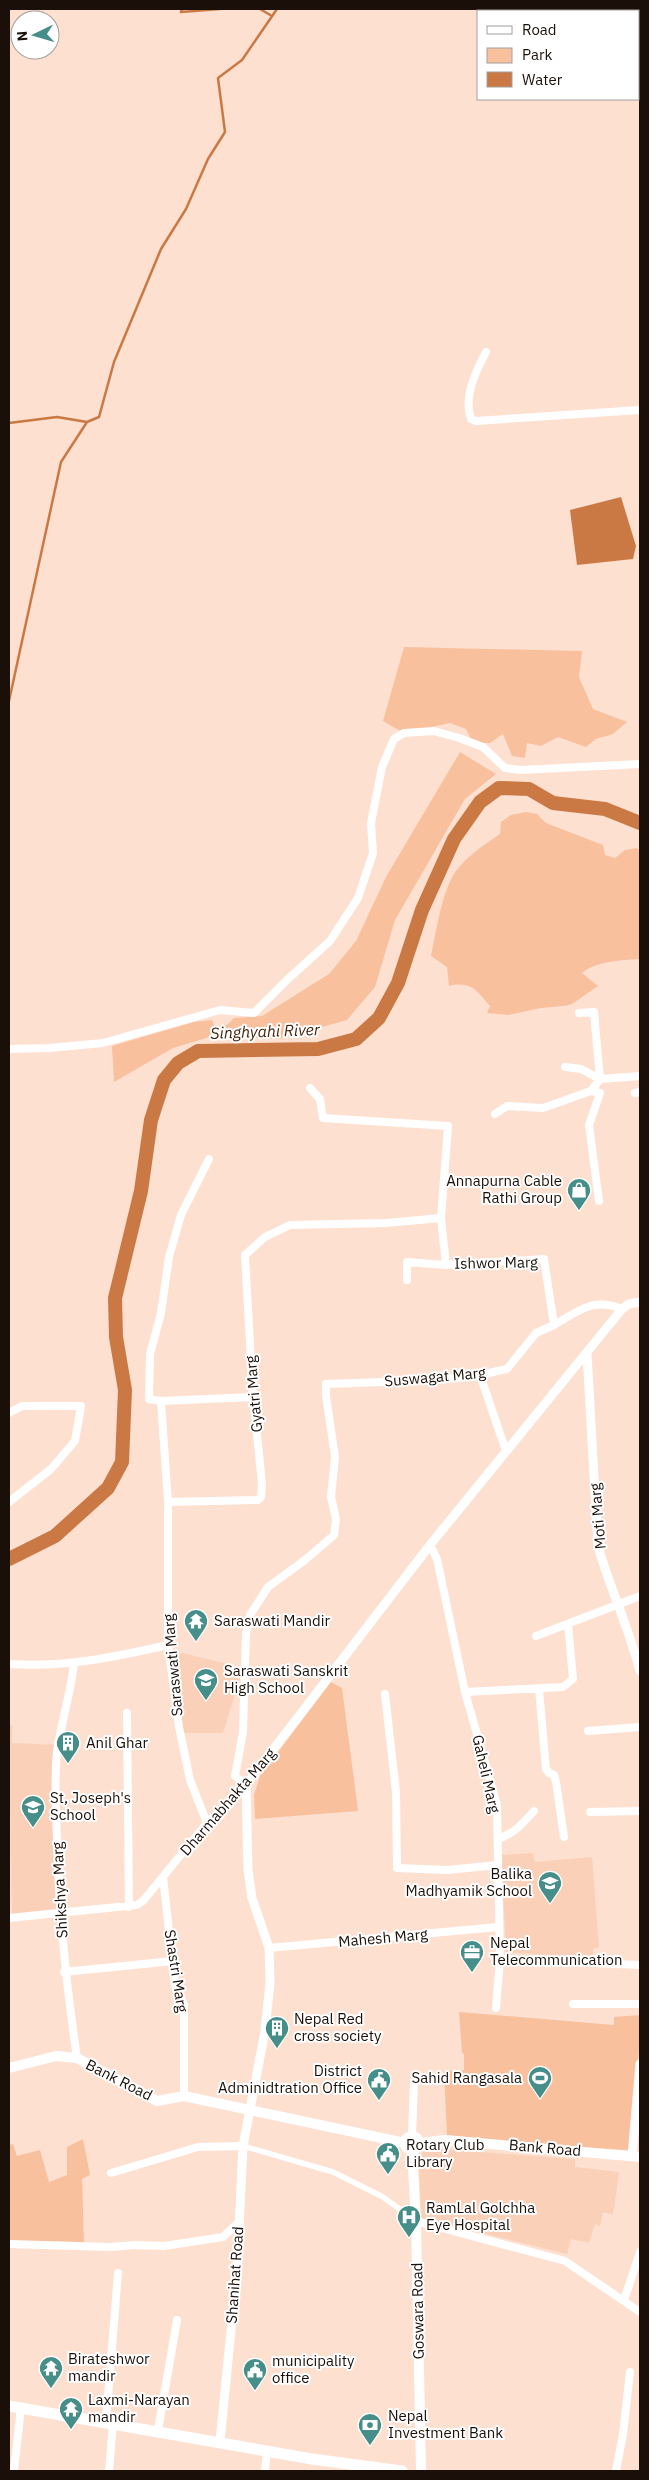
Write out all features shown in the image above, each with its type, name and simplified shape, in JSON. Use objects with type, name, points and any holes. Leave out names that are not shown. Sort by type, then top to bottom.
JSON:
[{"type":"main road","name":"Bank Road","points":[[9,2068],[56,2056],[77,2058],[157,2100],[184,2096],[251,2109],[326,2128],[412,2143],[445,2140],[636,2157]]},
{"type":"main road","name":"Goswara Road","points":[[412,2143],[416,2221],[421,2471]]},
{"type":"main road","points":[[15,2406],[220,2441],[312,2459],[402,2471]]},
{"type":"street","points":[[486,352],[472,377],[469,406],[471,419],[476,421],[640,410]]},
{"type":"street","points":[[9,1049],[103,1043],[220,1010],[254,1013],[288,979],[330,942],[358,898],[373,853],[371,824],[382,766],[394,739],[404,733],[434,731],[459,738],[483,747],[505,768],[521,770],[640,764]]},
{"type":"street","points":[[579,1013],[594,1012],[600,1093],[590,1125],[599,1201]]},
{"type":"street","points":[[565,1067],[581,1069],[600,1079],[640,1076]]},
{"type":"street","points":[[591,1091],[600,1079]]},
{"type":"street","name":"Ishwor Marg","points":[[310,1088],[320,1098],[323,1118],[448,1126],[441,1218],[446,1265],[544,1259],[547,1292],[554,1325]]},
{"type":"street","points":[[495,1114],[507,1106],[543,1108],[591,1091],[600,1093]]},
{"type":"street","points":[[209,1159],[181,1214],[169,1257],[161,1313],[150,1354],[149,1399],[161,1401],[252,1397]]},
{"type":"street","name":"Gyatri Marg","points":[[168,1502],[258,1500],[261,1498],[262,1483],[252,1397],[245,1255],[265,1237],[295,1224],[386,1223],[441,1218]]},
{"type":"street","points":[[407,1280],[407,1262],[446,1265]]},
{"type":"street","points":[[554,1325],[585,1307],[607,1303],[622,1309],[629,1304],[640,1302]]},
{"type":"street","name":"Dharmabhakta Marg","points":[[9,1918],[137,1906],[143,1901],[207,1823],[246,1785],[430,1545],[622,1309]]},
{"type":"street","name":"Suswagat Marg","points":[[246,1785],[235,1776],[243,1732],[246,1634],[250,1615],[268,1587],[305,1560],[334,1535],[336,1519],[331,1497],[334,1457],[326,1384],[439,1380],[480,1375],[507,1369],[536,1333],[554,1325]]},
{"type":"street","name":"Moti Marg","points":[[587,1354],[598,1546],[606,1576],[633,1644],[640,1671]]},
{"type":"street","points":[[480,1375],[506,1451]]},
{"type":"street","name":"Saraswati Marg","points":[[161,1401],[168,1502],[168,1644],[179,1727],[190,1780],[207,1823]]},
{"type":"street","points":[[9,1413],[22,1406],[81,1406],[75,1441],[51,1469],[9,1502]]},
{"type":"street","name":"Gaheli Marg","points":[[430,1545],[437,1558],[465,1692],[496,1805],[500,1959],[496,2008]]},
{"type":"street","points":[[536,1636],[640,1596]]},
{"type":"street","points":[[465,1692],[563,1687],[573,1679],[568,1624]]},
{"type":"street","points":[[9,1664],[44,1666],[74,1663],[168,1644]]},
{"type":"street","name":"Shikshya Marg","points":[[74,1663],[71,1691],[57,1753],[59,1914],[64,1972],[77,2058]]},
{"type":"street","points":[[539,1689],[546,1770],[554,1775],[556,1782],[564,1837]]},
{"type":"street","points":[[385,1694],[396,1792],[397,1868],[447,1870],[498,1865]]},
{"type":"street","points":[[127,1713],[129,1907]]},
{"type":"street","points":[[588,1732],[640,1727]]},
{"type":"street","name":"Shanihat Road","points":[[220,2441],[233,2317],[243,2146],[266,2021],[270,1983],[269,1948],[252,1898],[248,1870],[246,1785]]},
{"type":"street","points":[[498,1839],[522,1826],[534,1811]]},
{"type":"street","points":[[590,1812],[640,1811]]},
{"type":"street","name":"Shastri Marg","points":[[162,1877],[175,1985],[184,2005],[184,2096]]},
{"type":"street","name":"Mahesh Marg","points":[[269,1948],[498,1927]]},
{"type":"street","points":[[500,1959],[640,1966]]},
{"type":"street","points":[[64,1972],[173,1961]]},
{"type":"street","points":[[573,2004],[640,2004]]},
{"type":"street","points":[[636,2157],[640,2064]]},
{"type":"street","points":[[412,2143],[414,2081]]},
{"type":"street","points":[[111,2173],[198,2147],[243,2146],[333,2172],[383,2197],[416,2221],[565,2260],[640,2312]]},
{"type":"street","points":[[9,2244],[110,2247],[136,2245],[164,2246],[223,2236],[239,2222]]},
{"type":"street","points":[[624,2300],[640,2252]]},
{"type":"street","points":[[109,2471],[109,2422],[118,2273]]},
{"type":"street","points":[[158,2430],[178,2320]]},
{"type":"street","points":[[616,2471],[623,2434],[630,2372]]},
{"type":"street","points":[[14,2471],[15,2406]]},
{"type":"street","points":[[265,2471],[267,2450]]},
{"type":"shaded area","name":"Saraswati Sanskrit High School","points":[[183,1653],[243,1668],[223,1733],[183,1733],[174,1655]]},
{"type":"shaded area","name":"St, Joseph's School","points":[[9,1725],[12,1725],[12,1743],[59,1745],[59,1914],[12,1918]]},
{"type":"shaded area","name":"Balika Madhyamik School","points":[[533,1853],[535,1862],[592,1857],[599,1947],[593,1949],[593,1959],[506,1952],[501,1855]]},
{"type":"shaded area","points":[[427,2148],[575,2159],[575,2167],[619,2172],[613,2215],[603,2212],[600,2226],[595,2224],[589,2243],[571,2239],[567,2254],[421,2218],[419,2164],[421,2154]]},
{"type":"green space","points":[[404,647],[582,651],[579,677],[593,709],[627,722],[613,734],[596,739],[586,747],[558,737],[541,746],[527,743],[525,758],[512,756],[503,734],[490,743],[473,743],[466,729],[450,723],[404,733],[383,721]]},
{"type":"green space","points":[[460,752],[496,774],[465,799],[395,920],[375,987],[347,1020],[279,1039],[213,1036],[173,1048],[114,1082],[112,1046],[194,1022],[212,1020],[214,1026],[227,1025],[234,1018],[262,1016],[329,974],[356,941],[386,877]]},
{"type":"green space","points":[[526,812],[537,814],[546,823],[603,845],[605,855],[615,858],[625,850],[637,848],[640,851],[640,959],[610,962],[588,969],[582,973],[598,986],[572,1004],[508,1015],[487,1013],[490,1006],[481,995],[468,986],[449,986],[447,967],[431,956],[437,924],[443,900],[456,871],[471,855],[500,834],[501,822],[511,815]]},
{"type":"green space","points":[[331,1682],[342,1688],[358,1811],[255,1819],[254,1795],[260,1776]]},
{"type":"green space","name":"Sahid Rangasala","points":[[459,2012],[614,2025],[614,2017],[640,2015],[640,2040],[629,2150],[526,2144],[447,2135],[444,2071],[464,2070]]},
{"type":"green space","points":[[83,2139],[90,2175],[82,2179],[84,2242],[9,2241],[9,2145],[13,2144],[17,2156],[40,2150],[49,2182],[67,2175],[67,2147]]},
{"type":"water","points":[[621,497],[636,546],[633,559],[577,565],[570,510]]},
{"type":"waterway","points":[[182,9],[181,12],[220,9]]},
{"type":"waterway","points":[[260,9],[272,16]]},
{"type":"waterway","points":[[9,423],[57,417],[87,422],[99,417],[114,362],[161,249],[186,209],[208,159],[225,132],[218,78],[242,60],[277,9]]},
{"type":"waterway","points":[[9,701],[61,462],[87,422]]},
{"type":"waterway","name":"Singhyahi River","points":[[9,1559],[55,1536],[108,1488],[122,1462],[125,1390],[116,1337],[115,1298],[141,1191],[151,1120],[164,1080],[178,1063],[198,1051],[318,1049],[356,1039],[379,1018],[398,983],[422,910],[454,839],[480,802],[499,788],[529,789],[553,803],[605,809],[640,823]]},
{"type":"place","name":"Annapurna Cable Rathi Group","points":[[579,1211]]},
{"type":"place","name":"Saraswati Mandir","points":[[196,1642]]},
{"type":"place","name":"Saraswati Sanskrit High School","points":[[206,1701]]},
{"type":"place","name":"Anil Ghar","points":[[68,1764]]},
{"type":"place","name":"St, Joseph's School","points":[[33,1828]]},
{"type":"place","name":"Balika Madhyamik School","points":[[550,1904]]},
{"type":"place","name":"Nepal Telecommunication","points":[[472,1973]]},
{"type":"place","name":"Nepal Red cross society","points":[[277,2049]]},
{"type":"place","name":"Sahid Rangasala","points":[[540,2099]]},
{"type":"place","name":"District Adminidtration Office","points":[[379,2101]]},
{"type":"place","name":"Rotary Club Library","points":[[388,2175]]},
{"type":"place","name":"RamLal Golchha Eye Hospital","points":[[409,2238]]},
{"type":"place","name":"Birateshwor mandir","points":[[51,2389]]},
{"type":"place","name":"municipality office","points":[[255,2391]]},
{"type":"place","name":"Laxmi-Narayan mandir","points":[[71,2430]]},
{"type":"place","name":"Nepal Investment Bank","points":[[370,2446]]}]
